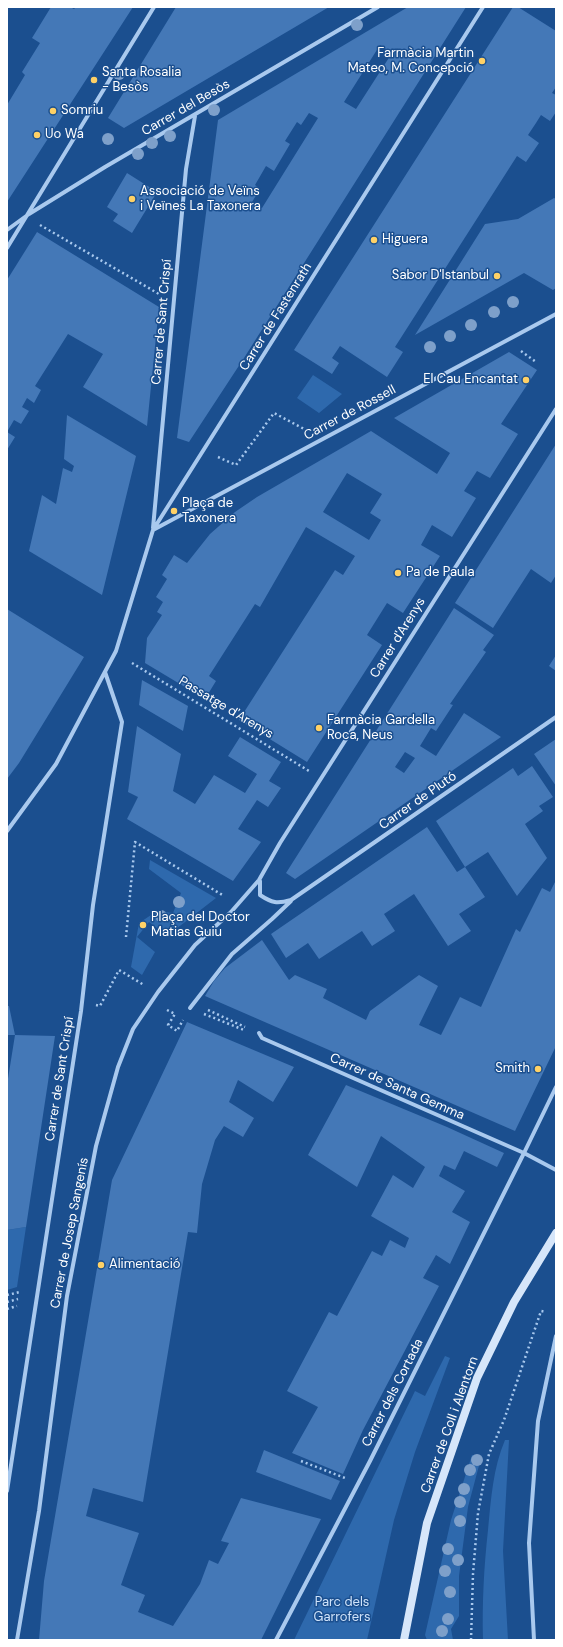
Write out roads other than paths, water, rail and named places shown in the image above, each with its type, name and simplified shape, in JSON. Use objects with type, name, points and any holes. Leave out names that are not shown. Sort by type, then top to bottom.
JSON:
[{"type":"street","points":[[7,248],[154,7]]},
{"type":"street","name":"Carrer del Besòs","points":[[7,230],[28,214],[105,166],[195,116],[378,7]]},
{"type":"street","name":"Carrer de Fastenrath","points":[[105,672],[116,651],[153,530],[483,7]]},
{"type":"street","name":"Carrer de Sant Crispí","points":[[153,530],[186,169],[195,116]]},
{"type":"street","name":"Carrer de Rossell","points":[[153,530],[556,314]]},
{"type":"street","name":"Carrer d'Arenys","points":[[260,880],[285,836],[556,408]]},
{"type":"street","points":[[7,831],[56,764],[105,672]]},
{"type":"street","name":"Carrer de Sant Crispí","points":[[7,1491],[81,1010],[93,905],[122,722],[105,672]]},
{"type":"street","name":"Carrer de Plutó","points":[[190,1008],[232,954],[291,900],[556,717]]},
{"type":"street","name":"Carrer de Plutó","points":[[260,880],[260,894],[268,901],[276,904],[291,900]]},
{"type":"street","name":"Carrer de Josep Sangenís","points":[[17,1640],[39,1511],[67,1296],[96,1146],[118,1067],[133,1029],[158,992],[195,945],[231,912],[260,880]]},
{"type":"street","name":"Carrer de Santa Gemma","points":[[259,1032],[262,1038],[524,1153]]},
{"type":"street","name":"Carrer dels Cortada","points":[[276,1640],[370,1461],[556,1087]]},
{"type":"street","points":[[524,1153],[556,1170]]},
{"type":"street","name":"Carrer de Coll i Alentorn","points":[[404,1640],[428,1522],[477,1378],[514,1302],[556,1233]]},
{"type":"street","points":[[534,1640],[529,1544],[538,1421],[556,1336]]},
{"type":"place","name":"Farmàcia Martin Mateo, M. Concepció","points":[[482,61]]},
{"type":"place","name":"Santa Rosalia - Besòs","points":[[94,80]]},
{"type":"place","name":"Somriu","points":[[53,111]]},
{"type":"place","name":"Uo Wa","points":[[37,135]]},
{"type":"place","name":"Associació de Veïns i Veïnes La Taxonera","points":[[132,199]]},
{"type":"place","name":"Higuera","points":[[374,240]]},
{"type":"place","name":"Sabor D'Istanbul","points":[[497,276]]},
{"type":"place","name":"El Cau Encantat","points":[[526,380]]},
{"type":"place","name":"Plaça de Taxonera","points":[[174,511]]},
{"type":"place","name":"Pa de Paula","points":[[398,573]]},
{"type":"place","name":"Farmàcia Gardella Roca, Neus","points":[[319,728]]},
{"type":"place","name":"Plaça del Doctor Matias Guiu","points":[[143,925]]},
{"type":"place","name":"Smith","points":[[538,1069]]},
{"type":"place","name":"Alimentació","points":[[101,1265]]},
{"type":"park label","name":"Parc dels Garrofers","points":[[342,1610]]}]
